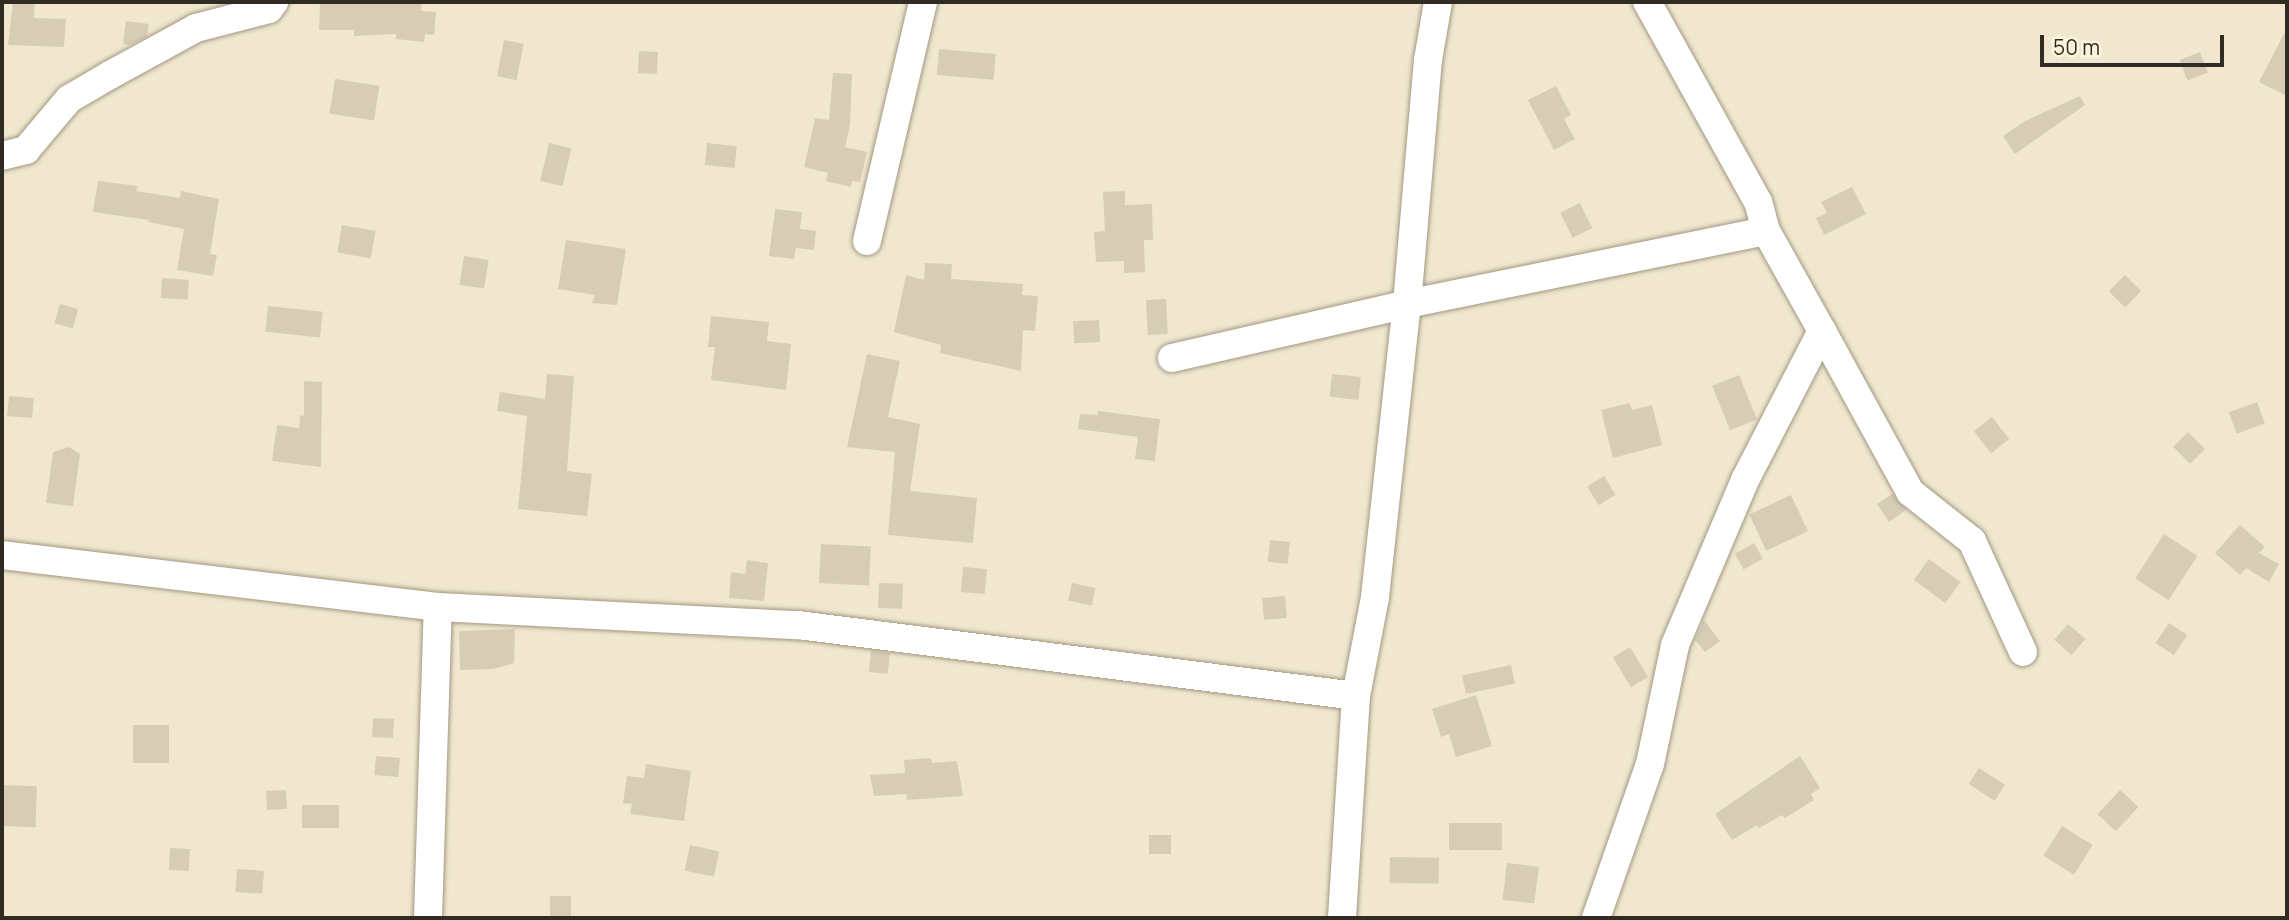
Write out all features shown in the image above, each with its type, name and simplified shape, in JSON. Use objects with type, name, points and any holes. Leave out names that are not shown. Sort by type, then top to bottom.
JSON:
[{"type":"street","points":[[2,156],[26,150],[69,99],[110,75],[196,28],[269,9],[274,2]]},
{"type":"street","points":[[867,241],[923,2]]},
{"type":"street","points":[[1342,918],[1356,696],[1375,597],[1407,304],[1428,60],[1438,2]]},
{"type":"street","points":[[1647,2],[1758,202],[1766,230],[1910,492],[1972,541],[2023,652]]},
{"type":"street","points":[[1172,358],[1407,304],[1766,230]]},
{"type":"street","points":[[1596,918],[1650,764],[1675,645],[1745,480],[1822,331]]},
{"type":"street","points":[[2,555],[438,607],[798,625],[1356,696]]},
{"type":"street","points":[[428,918],[438,607]]},
{"type":"building","points":[[13,2],[35,2],[34,18],[66,19],[64,47],[8,45]]},
{"type":"building","points":[[320,2],[422,3],[421,11],[436,12],[434,35],[425,34],[424,42],[396,39],[396,34],[354,36],[354,30],[319,30]]},
{"type":"building","points":[[126,21],[149,24],[147,36],[130,45],[123,44]]},
{"type":"building","points":[[2287,28],[2287,96],[2259,82]]},
{"type":"building","points":[[504,40],[524,44],[517,80],[497,76]]},
{"type":"building","points":[[939,49],[996,54],[994,80],[937,75]]},
{"type":"building","points":[[639,51],[658,52],[657,74],[638,73]]},
{"type":"building","points":[[2200,52],[2208,73],[2187,80],[2179,60]]},
{"type":"building","points":[[833,73],[852,74],[850,125],[845,147],[867,152],[860,182],[852,181],[851,187],[826,181],[828,173],[804,167],[815,118],[829,120]]},
{"type":"building","points":[[335,79],[379,86],[374,121],[330,114]]},
{"type":"building","points":[[1556,86],[1571,115],[1564,119],[1575,139],[1554,150],[1528,100]]},
{"type":"building","points":[[2080,96],[2085,105],[2015,154],[2003,136],[2025,121]]},
{"type":"building","points":[[549,143],[571,148],[563,186],[540,181]]},
{"type":"building","points":[[707,143],[737,146],[735,168],[705,165]]},
{"type":"building","points":[[98,181],[138,186],[136,191],[180,198],[181,191],[219,199],[210,254],[217,255],[213,276],[177,270],[184,229],[148,222],[149,220],[93,212]]},
{"type":"building","points":[[1852,187],[1866,214],[1824,235],[1816,218],[1827,213],[1821,202]]},
{"type":"building","points":[[1125,191],[1125,205],[1152,204],[1153,240],[1144,240],[1145,272],[1124,273],[1124,261],[1096,262],[1094,232],[1105,231],[1103,192]]},
{"type":"building","points":[[1580,203],[1592,228],[1573,238],[1560,213]]},
{"type":"building","points":[[775,209],[802,212],[800,229],[816,231],[814,250],[796,248],[794,259],[769,256]]},
{"type":"building","points":[[342,225],[375,231],[371,258],[337,253]]},
{"type":"building","points":[[566,240],[626,249],[617,305],[592,303],[595,295],[558,289]]},
{"type":"building","points":[[464,256],[489,260],[484,289],[459,285]]},
{"type":"building","points":[[925,263],[952,264],[951,279],[1023,284],[1022,295],[1038,296],[1035,331],[1023,330],[1021,371],[940,353],[941,345],[894,332],[906,275],[924,280]]},
{"type":"building","points":[[2125,275],[2141,291],[2125,308],[2109,291]]},
{"type":"building","points":[[162,278],[189,280],[188,300],[161,298]]},
{"type":"building","points":[[1166,299],[1168,334],[1148,335],[1146,300]]},
{"type":"building","points":[[60,304],[78,309],[73,328],[54,323]]},
{"type":"building","points":[[268,306],[323,312],[320,338],[265,332]]},
{"type":"building","points":[[711,316],[769,322],[767,341],[791,344],[786,390],[711,380],[715,347],[708,347]]},
{"type":"building","points":[[1099,320],[1100,342],[1074,343],[1073,321]]},
{"type":"building","points":[[867,354],[900,361],[888,417],[920,424],[910,491],[977,498],[973,543],[888,535],[895,452],[847,447]]},
{"type":"building","points":[[547,374],[574,376],[567,471],[592,474],[587,516],[518,509],[527,416],[497,411],[500,392],[545,399]]},
{"type":"building","points":[[1332,374],[1361,377],[1358,400],[1330,397]]},
{"type":"building","points":[[1739,375],[1757,420],[1730,430],[1712,386]]},
{"type":"building","points":[[304,381],[322,382],[321,467],[272,461],[277,425],[299,428],[300,415],[304,416]]},
{"type":"building","points":[[9,396],[34,398],[32,418],[7,416]]},
{"type":"building","points":[[2257,402],[2265,424],[2237,434],[2229,412]]},
{"type":"building","points":[[1630,403],[1632,410],[1652,405],[1662,445],[1613,458],[1601,410]]},
{"type":"building","points":[[1098,411],[1160,419],[1155,461],[1135,459],[1138,437],[1078,429],[1080,414],[1098,415]]},
{"type":"building","points":[[1992,417],[2009,439],[1991,453],[1974,431]]},
{"type":"building","points":[[2188,432],[2205,449],[2190,464],[2173,447]]},
{"type":"building","points":[[69,447],[80,454],[73,506],[46,503],[53,452]]},
{"type":"building","points":[[1604,476],[1616,495],[1599,505],[1587,487]]},
{"type":"building","points":[[1892,494],[1906,510],[1889,522],[1877,504]]},
{"type":"building","points":[[1791,495],[1808,531],[1766,551],[1749,514]]},
{"type":"building","points":[[2240,525],[2265,547],[2259,553],[2279,564],[2269,582],[2246,568],[2240,575],[2215,553]]},
{"type":"building","points":[[2164,534],[2198,556],[2169,600],[2135,578]]},
{"type":"building","points":[[1270,540],[1290,542],[1288,564],[1268,562]]},
{"type":"building","points":[[1754,543],[1763,559],[1743,569],[1735,554]]},
{"type":"building","points":[[821,544],[871,547],[869,586],[819,583]]},
{"type":"building","points":[[1929,559],[1961,582],[1945,603],[1914,580]]},
{"type":"building","points":[[747,560],[768,563],[764,601],[729,598],[731,572],[745,574]]},
{"type":"building","points":[[963,567],[987,569],[985,594],[961,592]]},
{"type":"building","points":[[879,583],[903,584],[902,609],[878,608]]},
{"type":"building","points":[[1072,583],[1095,588],[1092,606],[1068,601]]},
{"type":"building","points":[[1285,596],[1287,618],[1264,620],[1262,598]]},
{"type":"building","points":[[1704,620],[1720,641],[1705,652],[1695,640]]},
{"type":"building","points":[[2169,623],[2187,635],[2174,655],[2156,643]]},
{"type":"building","points":[[2068,624],[2085,639],[2072,655],[2054,640]]},
{"type":"building","points":[[515,629],[514,663],[493,669],[460,670],[459,631]]},
{"type":"building","points":[[1630,647],[1648,677],[1631,687],[1613,657]]},
{"type":"building","points":[[871,651],[890,653],[888,674],[869,672]]},
{"type":"building","points":[[1511,665],[1515,684],[1466,694],[1462,675]]},
{"type":"building","points":[[1476,695],[1492,746],[1456,757],[1449,734],[1441,737],[1432,709]]},
{"type":"building","points":[[373,718],[394,719],[393,738],[372,737]]},
{"type":"building","points":[[133,725],[169,725],[169,763],[133,763]]},
{"type":"building","points":[[376,756],[400,758],[398,777],[374,775]]},
{"type":"building","points":[[1800,756],[1820,788],[1811,794],[1814,800],[1785,818],[1782,815],[1759,828],[1757,825],[1732,840],[1715,814]]},
{"type":"building","points":[[931,758],[932,763],[957,761],[963,796],[907,800],[906,794],[874,796],[870,775],[905,773],[904,760]]},
{"type":"building","points":[[646,764],[691,771],[684,821],[630,814],[632,804],[623,803],[627,776],[644,778]]},
{"type":"building","points":[[1979,768],[2005,785],[1995,801],[1969,784]]},
{"type":"building","points":[[2,785],[37,786],[36,827],[2,826]]},
{"type":"building","points":[[286,790],[287,809],[267,810],[266,791]]},
{"type":"building","points":[[2120,790],[2138,807],[2116,831],[2097,814]]},
{"type":"building","points":[[302,805],[339,805],[339,828],[302,828]]},
{"type":"building","points":[[1449,823],[1502,823],[1502,850],[1449,850]]},
{"type":"building","points":[[2062,826],[2093,845],[2074,875],[2043,856]]},
{"type":"building","points":[[1149,835],[1171,835],[1171,854],[1149,854]]},
{"type":"building","points":[[690,845],[719,851],[714,877],[685,870]]},
{"type":"building","points":[[170,848],[190,849],[189,871],[169,870]]},
{"type":"building","points":[[1390,857],[1439,858],[1439,884],[1390,883]]},
{"type":"building","points":[[1507,863],[1539,867],[1534,904],[1502,900]]},
{"type":"building","points":[[237,869],[264,871],[262,894],[235,892]]},
{"type":"building","points":[[550,896],[571,896],[571,918],[550,918]]}]
